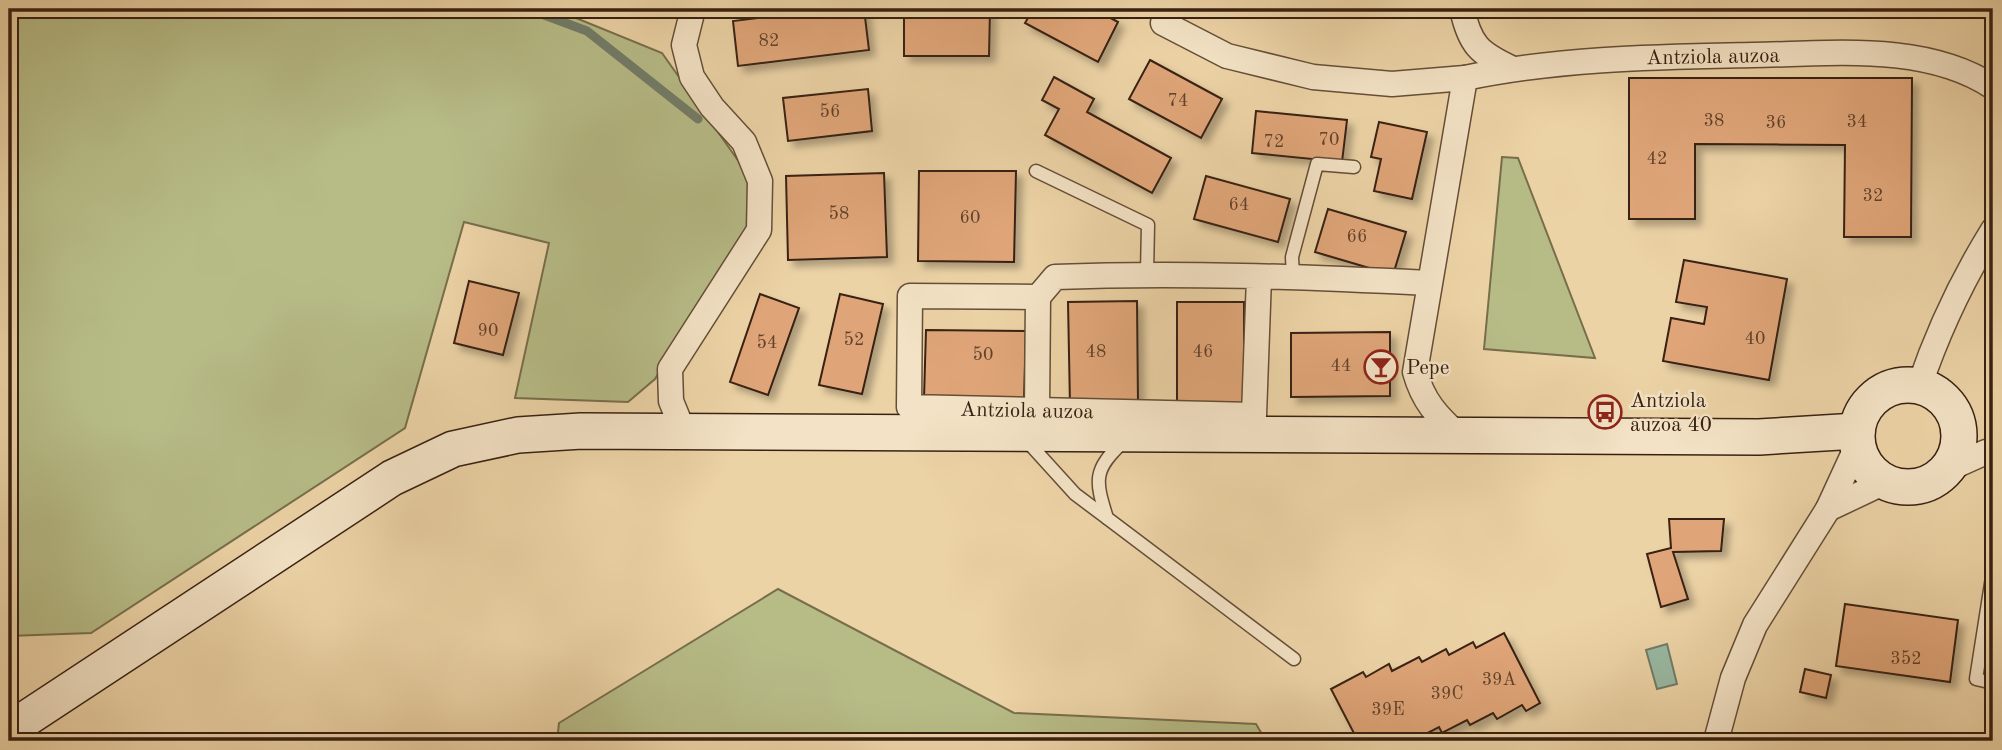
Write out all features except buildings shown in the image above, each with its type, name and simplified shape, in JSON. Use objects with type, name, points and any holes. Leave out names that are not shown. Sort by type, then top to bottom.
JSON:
[{"type":"main road","points":[[1902,385],[1919,387],[1936,393],[1948,405],[1956,421],[1959,438],[1955,455],[1946,470],[1933,481],[1917,487],[1901,487],[1885,482],[1871,472],[1857,439],[1862,414],[1871,401],[1885,390],[1902,385]]},
{"type":"main road","points":[[9,730],[392,478],[453,449],[518,435],[581,431],[684,433],[1029,422],[1130,435],[1857,439]]},
{"type":"street","points":[[684,433],[671,401],[670,369],[759,230],[760,181],[744,142],[712,107],[692,77],[684,45],[693,9]]},
{"type":"street","points":[[1462,9],[1470,38],[1482,55],[1511,68]]},
{"type":"street","points":[[1163,23],[1227,56],[1313,77],[1392,84],[1465,78],[1428,283],[1415,372],[1422,395],[1433,412],[1459,436]]},
{"type":"street","name":"Antziola auzoa","points":[[1465,78],[1511,68],[1614,57],[1872,54],[1936,62],[1993,87]]},
{"type":"street","points":[[1919,387],[1932,349],[1964,276],[1993,230]]},
{"type":"street","points":[[1029,422],[1038,297],[1055,277],[1147,273],[1428,283]]},
{"type":"street","name":"Antziola auzoa","points":[[1038,297],[909,296],[909,407],[1029,422],[1255,415],[1259,277]]},
{"type":"street","points":[[1716,741],[1733,678],[1755,625],[1828,509],[1857,439]]},
{"type":"street","points":[[1946,470],[1986,452],[1993,452]]},
{"type":"street","points":[[1828,509],[1885,482]]},
{"type":"lane","points":[[1293,277],[1292,257],[1317,164],[1354,167]]},
{"type":"lane","points":[[1036,172],[1148,225],[1147,273]]},
{"type":"lane","points":[[1029,422],[1075,494],[1294,659]]},
{"type":"lane","points":[[1107,518],[1098,489],[1102,461],[1130,435]]},
{"type":"lane","points":[[1993,570],[1976,679],[1993,683]]},
{"type":"shaded area","points":[[9,9],[554,9],[662,53],[749,176],[748,225],[655,379],[628,402],[515,398],[549,243],[464,222],[405,428],[91,633],[9,636]]},
{"type":"shaded area","points":[[1502,157],[1518,158],[1595,358],[1484,349]]},
{"type":"shaded area","points":[[778,589],[1014,713],[1256,724],[1266,741],[557,741],[559,723]]},
{"type":"shaded area","points":[[1667,644],[1677,684],[1657,689],[1646,650]]},
{"type":"waterway","points":[[528,9],[587,31],[698,119]]},
{"type":"place","name":"Pepe","points":[[1381,367]]},
{"type":"place","name":"Antziola auzoa 40","points":[[1605,412]]}]
